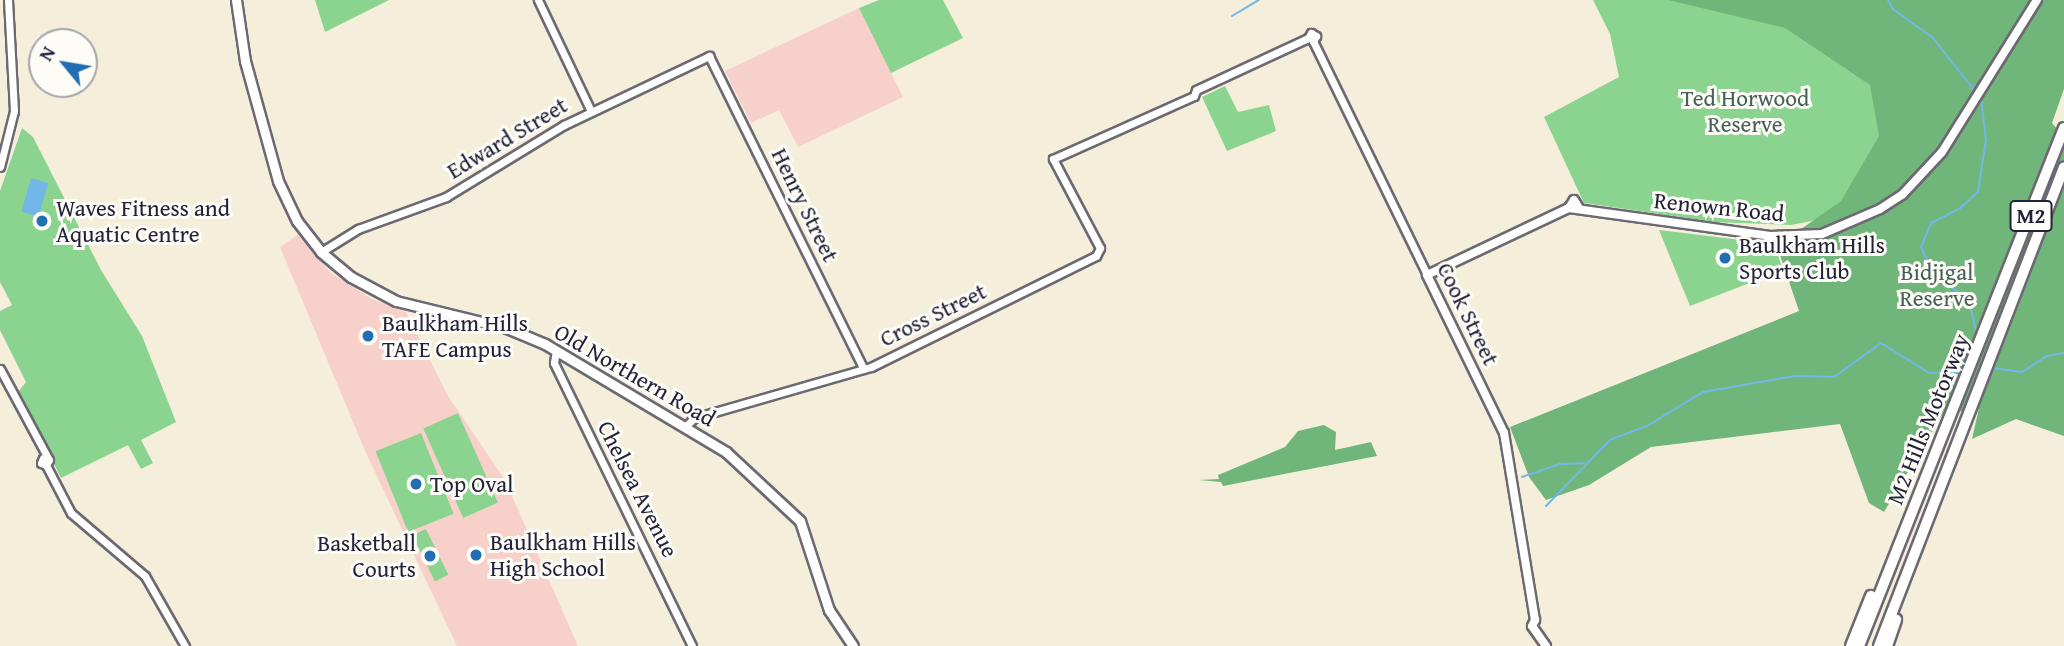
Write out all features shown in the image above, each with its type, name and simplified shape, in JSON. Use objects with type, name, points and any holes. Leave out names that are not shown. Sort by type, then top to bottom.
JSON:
[{"type":"highway","name":"M2 Hills Motorway","points":[[1879,646],[1943,474],[1997,304],[2064,128]]},
{"type":"highway","name":"M2 Hills Motorway","points":[[1859,646],[1916,506],[2009,308],[2064,167]]},
{"type":"highway","points":[[1887,646],[1922,552],[1943,474]]},
{"type":"highway","points":[[1851,646],[1892,547],[1916,506]]},
{"type":"main road","name":"Old Northern Road","points":[[236,0],[245,61],[275,174],[297,221],[321,252],[351,277],[397,301],[507,328],[556,350],[686,426],[733,457],[794,513],[808,541],[829,610],[853,646]]},
{"type":"main road","name":"Renown Road","points":[[1427,275],[1569,208],[1770,236],[1822,234],[1903,194],[1929,170],[1952,138],[2037,0]]},
{"type":"main road","name":"Cook Street","points":[[1427,275],[1504,433],[1535,620],[1532,626],[1538,630],[1546,646]]},
{"type":"street","points":[[0,167],[15,111],[8,0]]},
{"type":"street","points":[[538,0],[591,111]]},
{"type":"street","name":"Cross Street","points":[[686,426],[694,418],[864,369],[1098,256],[1100,248],[1060,162],[1192,92],[1310,40]]},
{"type":"street","name":"Cook Street","points":[[1310,40],[1427,275]]},
{"type":"street","name":"Edward Street","points":[[321,252],[358,229],[446,197],[591,111],[703,56],[711,58]]},
{"type":"street","name":"Henry Street","points":[[711,58],[864,369]]},
{"type":"street","name":"Chelsea Avenue","points":[[556,350],[554,363],[692,646]]},
{"type":"street","points":[[0,369],[71,513],[145,576],[185,646]]},
{"type":"shaded area","points":[[859,8],[903,97],[798,147],[779,110],[751,123],[725,71]]},
{"type":"shaded area","name":"Baulkham Hills High School","points":[[298,235],[331,273],[372,299],[406,312],[448,396],[505,480],[578,646],[457,646],[366,453],[280,247]]},
{"type":"green space","points":[[315,0],[389,0],[325,32]]},
{"type":"green space","points":[[879,0],[943,0],[963,38],[891,73],[859,8]]},
{"type":"green space","name":"Ted Horwood Reserve","points":[[1593,0],[1762,0],[1879,64],[1889,115],[1857,212],[1791,225],[1715,222],[1584,203],[1544,117],[1619,77],[1610,34]]},
{"type":"green space","name":"Bidjigal Reserve","points":[[1668,0],[2064,0],[2064,89],[2052,123],[2064,137],[2064,436],[2016,419],[1972,439],[1979,408],[1942,415],[1884,512],[1869,503],[1840,424],[1651,447],[1589,485],[1546,500],[1529,477],[1510,427],[1799,311],[1777,246],[1841,201],[1879,136],[1870,85],[1785,28]]},
{"type":"green space","points":[[1225,86],[1238,112],[1269,105],[1276,131],[1227,151],[1202,97]]},
{"type":"green space","points":[[22,128],[33,137],[101,270],[142,336],[176,422],[141,440],[153,463],[141,469],[128,445],[61,478],[18,392],[26,382],[0,330],[0,311],[12,305],[0,282],[0,191]]},
{"type":"green space","name":"Baulkham Hills Sports Club","points":[[1659,230],[1774,244],[1783,270],[1690,306]]},
{"type":"green space","points":[[458,413],[498,503],[463,518],[423,428]]},
{"type":"green space","points":[[1324,425],[1336,432],[1335,450],[1371,442],[1377,456],[1223,486],[1221,482],[1199,480],[1219,479],[1218,475],[1285,447],[1298,431]]},
{"type":"green space","name":"Top Oval","points":[[421,433],[454,514],[408,532],[376,451]]},
{"type":"green space","name":"Basketball Courts","points":[[426,529],[448,575],[435,581],[413,536]]},
{"type":"water","points":[[31,178],[48,183],[39,217],[21,212]]},
{"type":"waterway","points":[[1232,16],[1259,0]]},
{"type":"waterway","points":[[1888,0],[1893,9],[1933,38],[1975,91]]},
{"type":"waterway","points":[[1977,334],[1969,302],[1931,270],[1921,247],[1931,223],[1960,208],[1978,192],[1986,140],[1981,98]]},
{"type":"waterway","points":[[1546,506],[1610,440],[1647,426],[1703,392],[1795,376],[1834,377],[1881,343],[1929,373],[1961,372]]},
{"type":"waterway","points":[[1993,368],[2022,372],[2047,356],[2064,353]]},
{"type":"waterway","points":[[1522,477],[1559,464],[1584,463]]},
{"type":"place","name":"Waves Fitness and Aquatic Centre","points":[[42,221]]},
{"type":"place","name":"Baulkham Hills Sports Club","points":[[1725,258]]},
{"type":"place","name":"Baulkham Hills TAFE Campus","points":[[368,336]]},
{"type":"place","name":"Top Oval","points":[[416,484]]},
{"type":"place","name":"Baulkham Hills High School","points":[[476,555]]},
{"type":"place","name":"Basketball Courts","points":[[430,556]]}]
